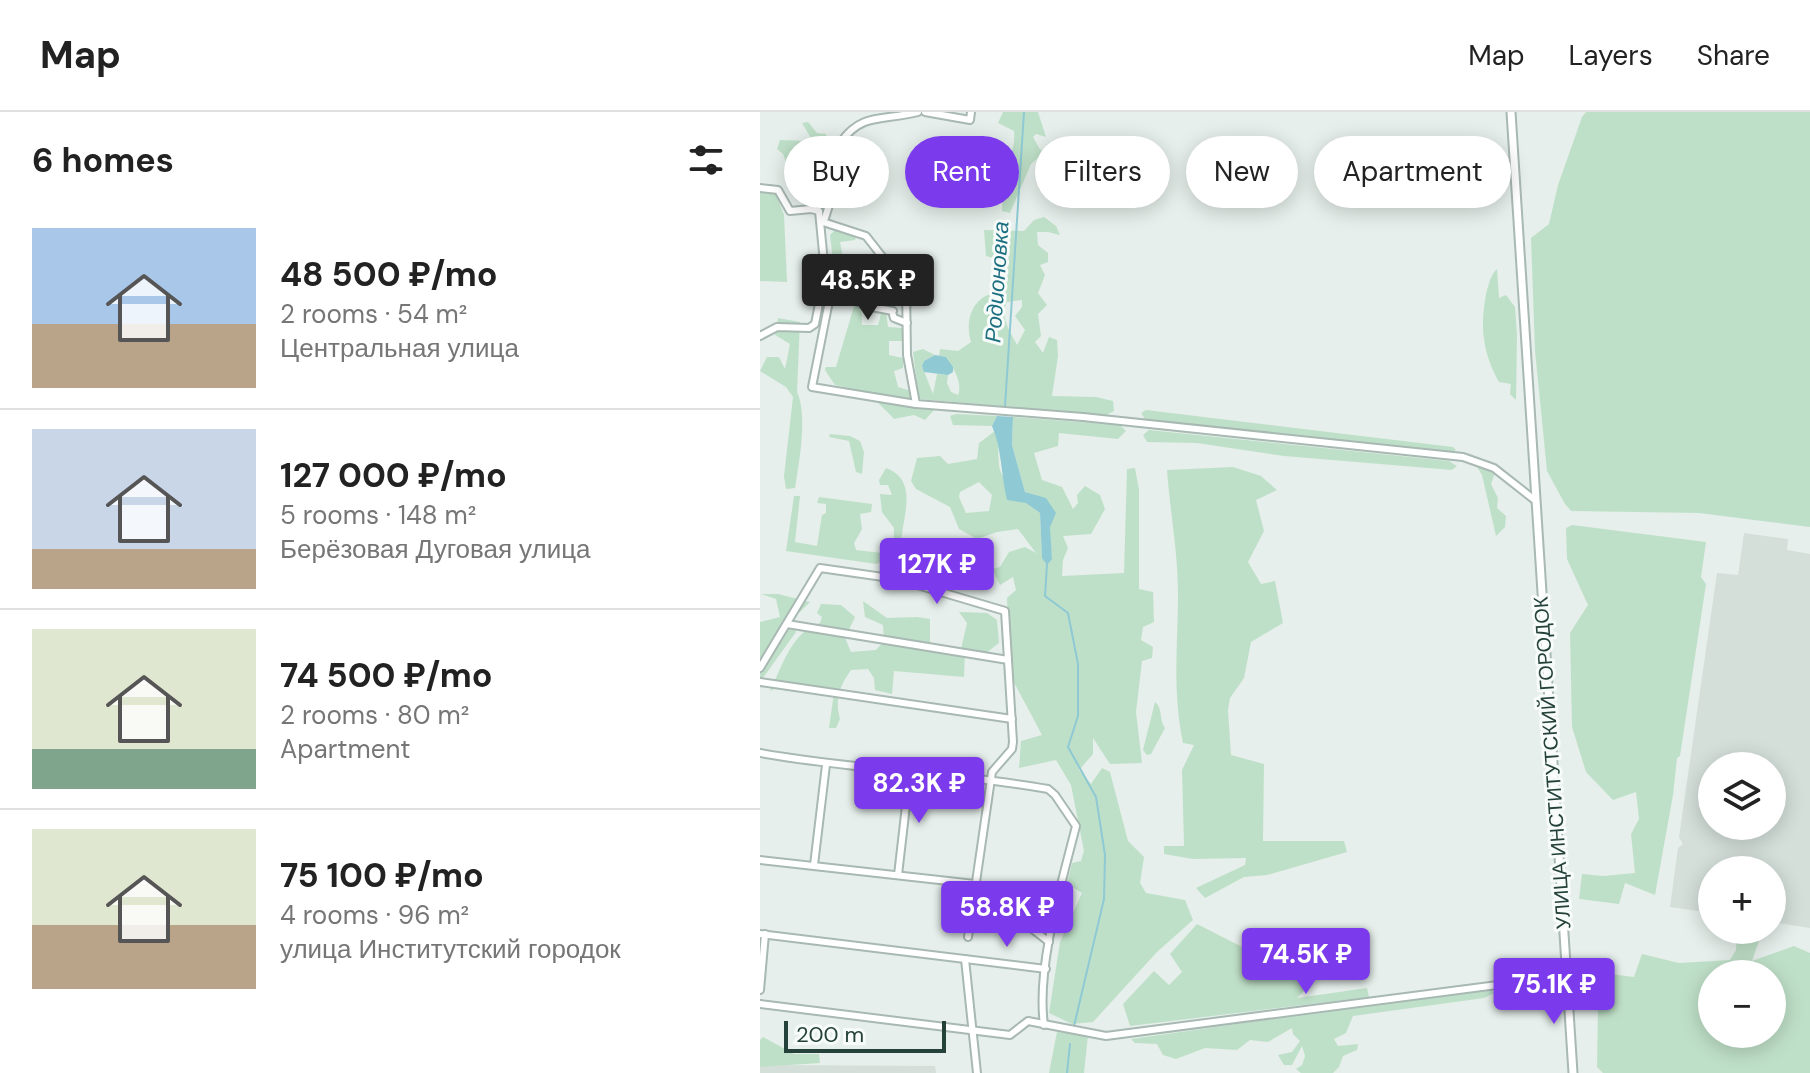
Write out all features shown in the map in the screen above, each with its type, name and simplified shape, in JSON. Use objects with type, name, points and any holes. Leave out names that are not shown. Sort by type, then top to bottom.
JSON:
[{"type":"street","points":[[820,221],[825,218],[844,157],[841,142],[850,128],[861,120],[918,112]]},
{"type":"street","points":[[925,112],[970,120],[971,112]]},
{"type":"street","name":"УЛИЦА ИНСТИТУТСКИЙ ГОРОДОК","points":[[1511,112],[1573,1073]]},
{"type":"street","points":[[760,188],[778,190],[790,211],[819,211],[825,273],[815,324],[809,328],[777,327],[760,336]]},
{"type":"street","points":[[820,221],[866,236],[906,287],[907,355],[916,404]]},
{"type":"street","points":[[825,273],[832,286],[812,387],[916,404],[1083,417],[1463,457],[1494,468],[1536,501]]},
{"type":"street","points":[[854,300],[866,306],[906,311]]},
{"type":"street","points":[[893,311],[894,318],[907,323]]},
{"type":"street","points":[[760,668],[820,568],[897,579],[1005,611],[1012,749],[995,767],[992,779],[968,937]]},
{"type":"street","points":[[787,624],[1008,660]]},
{"type":"street","points":[[760,682],[1012,719]]},
{"type":"street","points":[[760,753],[826,765],[992,779],[1048,789],[1055,795],[1076,826],[1049,942],[1042,1010],[1044,1025]]},
{"type":"street","points":[[814,865],[826,765]]},
{"type":"street","points":[[898,875],[910,771]]},
{"type":"street","points":[[760,860],[975,884],[1049,942]]},
{"type":"street","points":[[760,990],[762,934],[1046,969]]},
{"type":"street","points":[[965,959],[977,1073]]},
{"type":"street","points":[[760,1004],[1010,1035],[1028,1021],[1106,1036],[1566,976]]},
{"type":"shaded area","points":[[1744,533],[1788,539],[1787,550],[1810,554],[1810,928],[1786,924],[1786,856],[1698,856],[1698,911],[1670,907],[1678,848],[1683,844],[1679,837],[1717,573],[1738,575]]},
{"type":"shaded area","points":[[760,1065],[935,1066],[936,1073],[760,1073]]},
{"type":"green space","points":[[1003,112],[1038,112],[1046,136],[1036,134],[1033,137],[1035,161],[1019,192],[1019,136],[1014,136],[1014,131],[998,123]]},
{"type":"green space","points":[[1586,112],[1810,112],[1810,527],[1699,513],[1571,511],[1547,471],[1535,351],[1531,238],[1549,224],[1558,185]]},
{"type":"green space","points":[[808,122],[817,133],[827,136],[810,136],[802,123]]},
{"type":"green space","points":[[780,140],[784,140],[784,157],[777,149]]},
{"type":"green space","points":[[772,184],[784,215],[787,282],[760,281],[760,185]]},
{"type":"green space","points":[[1044,217],[1056,226],[1060,235],[1037,232],[1038,245],[1048,253],[1048,262],[1040,265],[1045,275],[1038,293],[1047,305],[1038,314],[1041,336],[1035,342],[1043,353],[1049,337],[1057,340],[1058,356],[1052,396],[1096,397],[1113,401],[1114,411],[1106,415],[919,399],[913,352],[923,349],[935,355],[924,361],[922,366],[933,394],[937,374],[948,375],[951,392],[958,395],[956,375],[946,357],[939,356],[940,349],[958,351],[971,342],[969,327],[972,312],[979,300],[993,293],[996,282],[1000,280],[993,258],[986,256],[984,230],[1024,231],[1034,220]],"holes":[[[1022,300],[1022,307],[1015,316],[1025,330],[1017,345],[1004,313],[1007,302]]]},
{"type":"green space","points":[[835,230],[856,237],[855,240],[840,242],[844,263],[841,269],[834,267],[830,235]]},
{"type":"green space","points":[[1497,269],[1499,298],[1506,295],[1515,307],[1516,400],[1510,394],[1511,384],[1499,382],[1485,343],[1485,301],[1489,282]]},
{"type":"green space","points":[[861,302],[862,325],[878,325],[882,310],[886,311],[888,327],[902,328],[903,341],[889,341],[889,355],[903,358],[903,368],[894,371],[898,387],[911,391],[915,406],[935,409],[925,420],[914,415],[894,419],[872,393],[835,385],[825,370],[826,367],[836,367],[855,303]]},
{"type":"green space","points":[[778,318],[800,322],[797,392],[802,413],[802,439],[795,488],[786,489],[784,476],[793,397],[786,387],[760,371],[767,357],[779,357],[785,369],[790,344],[775,335]]},
{"type":"green space","points":[[1146,410],[1453,447],[1456,450],[1449,454],[1145,419],[1141,413]]},
{"type":"green space","points":[[950,416],[997,416],[992,426],[953,425]]},
{"type":"green space","points":[[1013,417],[1120,425],[1126,431],[1118,439],[1059,433],[1058,446],[1034,453],[1042,480],[1062,487],[1073,509],[1078,503],[1077,495],[1085,486],[1100,495],[1105,509],[1091,534],[1063,536],[1068,548],[1062,576],[1124,573],[1127,469],[1135,468],[1139,490],[1139,589],[1153,592],[1154,622],[1143,627],[1141,640],[1153,647],[1152,658],[1142,661],[1136,712],[1142,763],[1110,764],[1093,738],[1093,754],[1079,770],[1091,784],[1102,768],[1110,772],[1128,841],[1144,857],[1140,883],[1146,893],[1185,900],[1193,920],[1157,952],[1093,1022],[1072,1024],[1049,1013],[1060,942],[1082,893],[1067,884],[1072,863],[1081,861],[1084,851],[1071,785],[1056,760],[1019,768],[1021,741],[1042,735],[1011,677],[1007,598],[1016,590],[1013,577],[1000,585],[992,569],[1000,567],[1009,552],[1025,547],[1036,553],[1018,529],[977,539],[959,529],[950,507],[916,489],[911,481],[917,458],[940,456],[948,464],[977,459],[979,443],[995,431],[1002,476],[1017,494],[1040,513],[1042,558],[1052,559],[1046,499],[1025,492],[1012,445]],"holes":[[[979,482],[992,495],[989,511],[966,513],[959,497],[960,492]]]},
{"type":"green space","points":[[1149,430],[1449,461],[1457,466],[1452,470],[1284,456],[1197,443],[1147,442],[1143,435]]},
{"type":"green space","points":[[830,434],[850,436],[860,441],[864,452],[862,474],[856,472],[849,441],[829,437]]},
{"type":"green space","points":[[1481,465],[1495,473],[1491,484],[1498,498],[1497,508],[1506,516],[1505,527],[1496,536],[1482,475],[1477,467]]},
{"type":"green space","points":[[1233,467],[1261,476],[1277,490],[1256,500],[1264,531],[1248,562],[1261,584],[1275,581],[1283,623],[1251,642],[1244,678],[1230,698],[1231,755],[1264,764],[1263,841],[1344,841],[1347,852],[1267,875],[1244,877],[1205,898],[1196,888],[1245,865],[1246,858],[1193,859],[1164,854],[1164,846],[1184,846],[1182,770],[1194,745],[1183,743],[1178,704],[1178,578],[1167,470]]},
{"type":"green space","points":[[886,468],[898,476],[905,486],[907,498],[902,538],[905,562],[900,564],[893,561],[894,528],[882,512],[880,494],[892,495],[888,485],[880,485],[879,480]]},
{"type":"green space","points":[[794,496],[800,496],[795,542],[817,546],[822,515],[826,513],[826,504],[817,503],[819,497],[872,504],[871,512],[860,514],[862,529],[854,543],[856,550],[882,553],[883,561],[876,564],[786,551]]},
{"type":"green space","points":[[1572,525],[1706,542],[1701,577],[1706,584],[1655,895],[1625,883],[1619,904],[1579,899],[1582,874],[1635,873],[1631,834],[1639,819],[1636,792],[1613,800],[1586,772],[1572,727],[1570,633],[1588,605],[1567,559],[1566,528]]},
{"type":"green space","points":[[761,594],[778,594],[810,602],[789,618],[796,632],[760,682],[760,622],[780,617],[776,599]]},
{"type":"green space","points":[[863,601],[887,618],[930,619],[930,645],[961,649],[967,623],[959,612],[987,613],[997,620],[999,643],[986,653],[965,653],[964,677],[894,671],[892,694],[875,690],[874,678],[868,669],[851,670],[839,693],[840,719],[836,728],[829,728],[834,693],[780,686],[770,691],[795,642],[810,627],[820,623],[822,617],[817,613],[821,604],[841,605],[855,617],[845,638],[851,652],[876,650],[884,641],[883,625],[865,617]]},
{"type":"green space","points":[[1155,702],[1165,728],[1151,754],[1147,755],[1143,750]]},
{"type":"green space","points":[[1197,924],[1254,953],[1265,948],[1278,955],[1306,933],[1318,943],[1327,944],[1347,934],[1367,942],[1342,973],[1321,958],[1309,956],[1285,962],[1282,972],[1303,963],[1313,963],[1316,979],[1297,998],[1367,988],[1369,997],[1130,1026],[1123,1004],[1154,971],[1169,985],[1182,972],[1170,954]]},
{"type":"green space","points":[[1736,944],[1758,944],[1752,960],[1730,960]]},
{"type":"green space","points":[[1794,946],[1810,953],[1810,1073],[1603,1073],[1597,1067],[1602,973],[1634,977],[1642,954],[1679,963],[1698,962],[1698,1048],[1786,1048],[1786,960],[1755,960]]},
{"type":"green space","points":[[1490,988],[1494,993],[1484,998],[1353,1016],[1346,1033],[1334,1039],[1338,1046],[1358,1044],[1357,1050],[1343,1056],[1333,1073],[1301,1073],[1296,1069],[1302,1065],[1305,1056],[1302,1046],[1292,1065],[1284,1065],[1278,1055],[1292,1052],[1300,1041],[1292,1028],[1268,1042],[1250,1040],[1237,1050],[1205,1048],[1176,1059],[1163,1055],[1157,1044],[1135,1043],[1131,1039]]},
{"type":"green space","points":[[1057,1032],[1088,1035],[1084,1073],[1049,1073]]},
{"type":"green space","points":[[763,1037],[794,1054],[819,1054],[820,1063],[760,1067],[760,1040]]},
{"type":"water","points":[[935,355],[946,357],[953,372],[948,375],[924,372],[924,361]]},
{"type":"water","points":[[997,416],[1013,417],[1012,445],[1025,492],[1046,498],[1056,513],[1050,527],[1052,559],[1047,565],[1042,558],[1040,513],[1026,503],[1007,500],[992,426]]},
{"type":"waterway","name":"Родионовка","points":[[1005,406],[1024,112]]},
{"type":"waterway","name":"Родионовка","points":[[1047,564],[1045,596],[1068,613],[1078,664],[1078,716],[1068,747],[1096,797],[1105,855],[1104,899],[1074,1026]]},
{"type":"waterway","name":"Родионовка","points":[[1067,1073],[1070,1044]]}]
